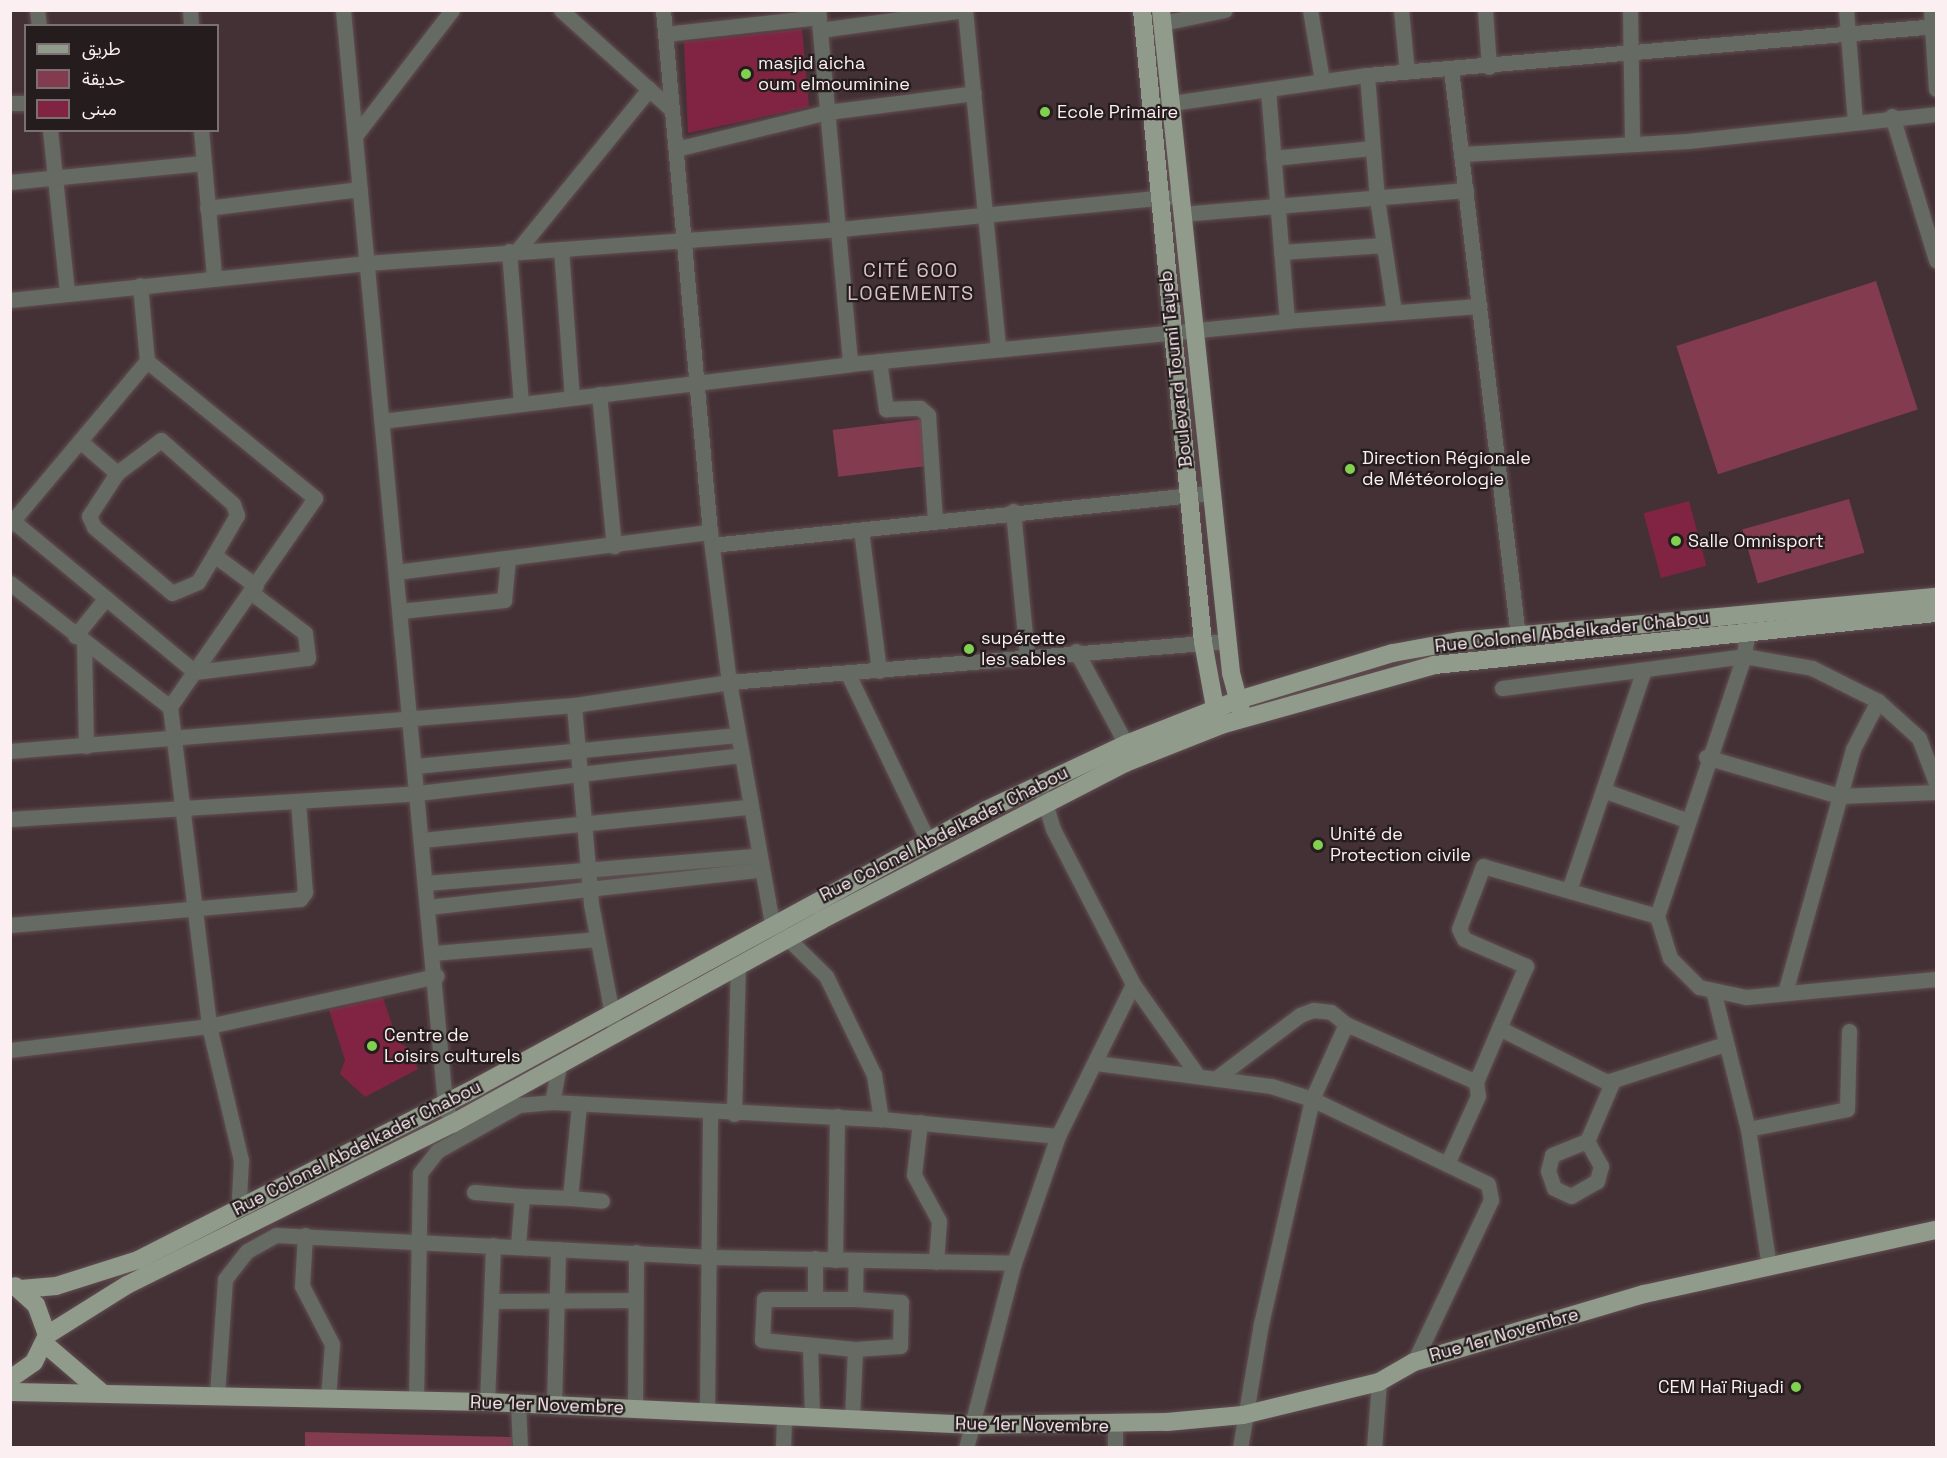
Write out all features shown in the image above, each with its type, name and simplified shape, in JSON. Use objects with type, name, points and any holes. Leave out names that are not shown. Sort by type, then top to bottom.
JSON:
[{"type":"main road","name":"Boulevard Toumi Tayeb","points":[[1142,10],[1158,197],[1203,642],[1217,717]]},
{"type":"main road","name":"Boulevard Toumi Tayeb","points":[[1162,16],[1227,641],[1243,718]]},
{"type":"main road","name":"Rue Colonel Abdelkader Chabou","points":[[10,1379],[34,1362],[46,1340],[127,1285],[452,1124],[616,1035],[738,964],[1217,717],[1238,700],[1393,653],[1517,635],[1936,597]]},
{"type":"main road","name":"Rue Colonel Abdelkader Chabou","points":[[13,1285],[56,1286],[138,1260],[445,1104],[772,923],[928,841],[1040,784],[1126,744],[1217,717],[1243,718],[1412,670],[1520,654],[1936,613]]},
{"type":"main road","name":"Rue 1er Novembre","points":[[10,1392],[218,1394],[488,1402],[812,1414],[968,1425],[1115,1426],[1243,1415],[1379,1382],[1414,1362],[1644,1294],[1936,1230]]},
{"type":"main road","points":[[13,1285],[36,1305],[46,1340],[101,1392]]},
{"type":"street","points":[[343,10],[428,907],[437,976],[445,1104],[452,1124]]},
{"type":"street","points":[[355,136],[452,10]]},
{"type":"street","points":[[561,10],[672,110]]},
{"type":"street","points":[[663,10],[700,383],[711,538],[729,682],[758,863],[772,923],[826,976],[874,1075],[881,1119]]},
{"type":"street","points":[[665,34],[819,19],[964,10],[987,213],[998,349]]},
{"type":"street","points":[[1162,16],[1225,10]]},
{"type":"street","points":[[1310,10],[1322,80]]},
{"type":"street","points":[[1401,10],[1407,72]]},
{"type":"street","points":[[1485,10],[1489,67]]},
{"type":"street","points":[[1630,10],[1632,143]]},
{"type":"street","points":[[1846,10],[1855,121]]},
{"type":"street","points":[[819,19],[840,229],[850,364]]},
{"type":"street","points":[[1151,106],[1173,105],[1322,80],[1366,75],[1489,67],[1848,32],[1933,21],[1936,89]]},
{"type":"street","points":[[1451,69],[1463,154],[1520,654]]},
{"type":"street","points":[[1366,75],[1377,200],[1394,310]]},
{"type":"street","points":[[521,404],[513,251],[649,89]]},
{"type":"street","points":[[1268,90],[1287,321]]},
{"type":"street","points":[[676,148],[828,112],[974,93]]},
{"type":"street","points":[[1463,154],[1632,143],[1892,116],[1936,114]]},
{"type":"street","points":[[1892,116],[1936,260]]},
{"type":"street","points":[[50,132],[67,292]]},
{"type":"street","points":[[201,132],[214,278]]},
{"type":"street","points":[[1273,158],[1372,148]]},
{"type":"street","points":[[10,182],[55,180],[204,163]]},
{"type":"street","points":[[207,208],[360,189]]},
{"type":"street","points":[[10,300],[67,292],[367,263],[840,229],[1158,197],[1180,205],[1276,207],[1377,200],[1466,190]]},
{"type":"street","points":[[1281,252],[1384,245]]},
{"type":"street","points":[[561,249],[572,398]]},
{"type":"street","points":[[140,285],[147,361],[12,523],[195,672],[308,657],[304,633],[214,555]]},
{"type":"street","points":[[382,421],[850,364],[1394,310],[1479,306]]},
{"type":"street","points":[[147,361],[315,498],[254,590],[170,707]]},
{"type":"street","points":[[879,361],[886,409],[925,409],[928,415],[935,520]]},
{"type":"street","points":[[599,394],[614,546]]},
{"type":"street","points":[[161,440],[172,445],[237,514],[198,582],[172,593],[94,526],[89,516],[117,473],[152,444],[161,440]]},
{"type":"street","points":[[80,441],[117,473]]},
{"type":"street","points":[[396,572],[614,546],[861,530],[1013,511],[1212,493]]},
{"type":"street","points":[[1013,511],[1027,657]]},
{"type":"street","points":[[861,530],[879,671]]},
{"type":"street","points":[[400,611],[504,600],[508,558]]},
{"type":"street","points":[[10,584],[170,707],[186,808],[194,910],[209,1026],[241,1160],[239,1196],[246,1206]]},
{"type":"street","points":[[86,746],[80,639],[106,598]]},
{"type":"street","points":[[1752,612],[1744,656],[1706,757],[1657,916],[1677,970],[1714,994],[1785,992],[1936,980]]},
{"type":"street","points":[[10,751],[177,740],[574,705],[729,682],[848,674],[1076,651],[1227,641]]},
{"type":"street","points":[[1076,651],[1126,744]]},
{"type":"street","points":[[1502,688],[1744,656],[1806,666],[1878,701],[1919,738],[1936,783]]},
{"type":"street","points":[[1569,891],[1644,670]]},
{"type":"street","points":[[848,674],[928,841]]},
{"type":"street","points":[[1785,992],[1853,749],[1878,701]]},
{"type":"street","points":[[574,705],[583,776],[591,892],[608,1013],[616,1035]]},
{"type":"street","points":[[415,766],[738,735]]},
{"type":"street","points":[[10,819],[418,793],[583,776],[741,755]]},
{"type":"street","points":[[1706,757],[1839,796],[1936,792]]},
{"type":"street","points":[[1040,784],[1046,805],[1133,984],[1196,1073]]},
{"type":"street","points":[[1603,790],[1686,820]]},
{"type":"street","points":[[10,926],[300,899],[305,892],[298,801]]},
{"type":"street","points":[[422,840],[749,807]]},
{"type":"street","points":[[426,884],[590,870],[758,863]]},
{"type":"street","points":[[428,907],[591,892],[758,863]]},
{"type":"street","points":[[1447,1164],[1478,1096],[1476,1082],[1526,966],[1464,939],[1459,929],[1477,872],[1488,866],[1657,916]]},
{"type":"street","points":[[434,953],[597,939]]},
{"type":"street","points":[[734,1114],[738,964]]},
{"type":"street","points":[[10,1050],[209,1026],[437,976]]},
{"type":"street","points":[[966,1448],[968,1425],[1014,1263],[1058,1136],[1133,984]]},
{"type":"street","points":[[1714,994],[1748,1129],[1769,1266]]},
{"type":"street","points":[[1219,1076],[1300,1015],[1332,1012],[1346,1024],[1476,1082]]},
{"type":"street","points":[[1240,1448],[1243,1415],[1312,1099],[1346,1024]]},
{"type":"street","points":[[1499,1028],[1612,1083],[1725,1044]]},
{"type":"street","points":[[1748,1129],[1847,1109],[1849,1031]]},
{"type":"street","points":[[1096,1062],[1219,1076],[1312,1099],[1488,1184],[1491,1200],[1414,1362]]},
{"type":"street","points":[[552,1102],[559,1066]]},
{"type":"street","points":[[1587,1141],[1612,1083]]},
{"type":"street","points":[[416,1401],[420,1173],[430,1157],[519,1105],[552,1102],[710,1114],[837,1116],[1058,1136]]},
{"type":"street","points":[[570,1198],[579,1104]]},
{"type":"street","points":[[707,1410],[711,1257],[710,1114]]},
{"type":"street","points":[[835,1260],[837,1116]]},
{"type":"street","points":[[920,1122],[914,1174],[939,1221],[936,1262]]},
{"type":"street","points":[[474,1192],[602,1201]]},
{"type":"street","points":[[518,1245],[522,1196]]},
{"type":"street","points":[[218,1394],[225,1279],[232,1264],[276,1235],[419,1239],[711,1257],[1014,1263]]},
{"type":"street","points":[[305,1235],[302,1286],[332,1344],[328,1398]]},
{"type":"street","points":[[488,1402],[493,1245]]},
{"type":"street","points":[[554,1405],[558,1249]]},
{"type":"street","points":[[634,1408],[636,1252]]},
{"type":"street","points":[[815,1258],[815,1299]]},
{"type":"street","points":[[855,1299],[856,1260]]},
{"type":"street","points":[[764,1299],[855,1299],[901,1302],[902,1339],[894,1348],[810,1347],[759,1336],[764,1299]]},
{"type":"street","points":[[491,1301],[634,1300]]},
{"type":"street","points":[[810,1347],[812,1414]]},
{"type":"street","points":[[852,1418],[855,1349]]},
{"type":"street","points":[[1374,1448],[1379,1382]]},
{"type":"street","points":[[519,1404],[520,1448]]},
{"type":"street","points":[[783,1448],[784,1414]]},
{"type":"street","points":[[1115,1426],[1115,1448]]},
{"type":"green space","points":[[1876,281],[1918,409],[1718,474],[1676,346]]},
{"type":"green space","points":[[923,419],[929,466],[838,477],[833,430]]},
{"type":"green space","points":[[1849,499],[1864,553],[1758,583],[1742,530]]},
{"type":"green space","points":[[305,1432],[512,1437],[512,1447],[305,1447]]},
{"type":"building","name":"masjid aicha oum elmouminine","points":[[802,29],[809,107],[688,133],[684,42]]},
{"type":"building","name":"Salle Omnisport","points":[[1689,501],[1706,566],[1661,578],[1644,513]]},
{"type":"building","name":"Centre de Loisirs culturels","points":[[383,998],[398,1042],[410,1049],[418,1069],[365,1097],[340,1074],[345,1060],[329,1010]]},
{"type":"place","name":"masjid aicha oum elmouminine","points":[[746,74]]},
{"type":"place","name":"Ecole Primaire","points":[[1045,112]]},
{"type":"place","name":"Direction Régionale de Météorologie","points":[[1350,469]]},
{"type":"place","name":"Salle Omnisport","points":[[1676,541]]},
{"type":"place","name":"supérette les sables","points":[[969,649]]},
{"type":"place","name":"Unité de Protection civile","points":[[1318,845]]},
{"type":"place","name":"Centre de Loisirs culturels","points":[[372,1046]]},
{"type":"place","name":"CEM Haï Riyadi","points":[[1796,1387]]},
{"type":"district","name":"CITÉ 600 LOGEMENTS","points":[[911,282]]}]
